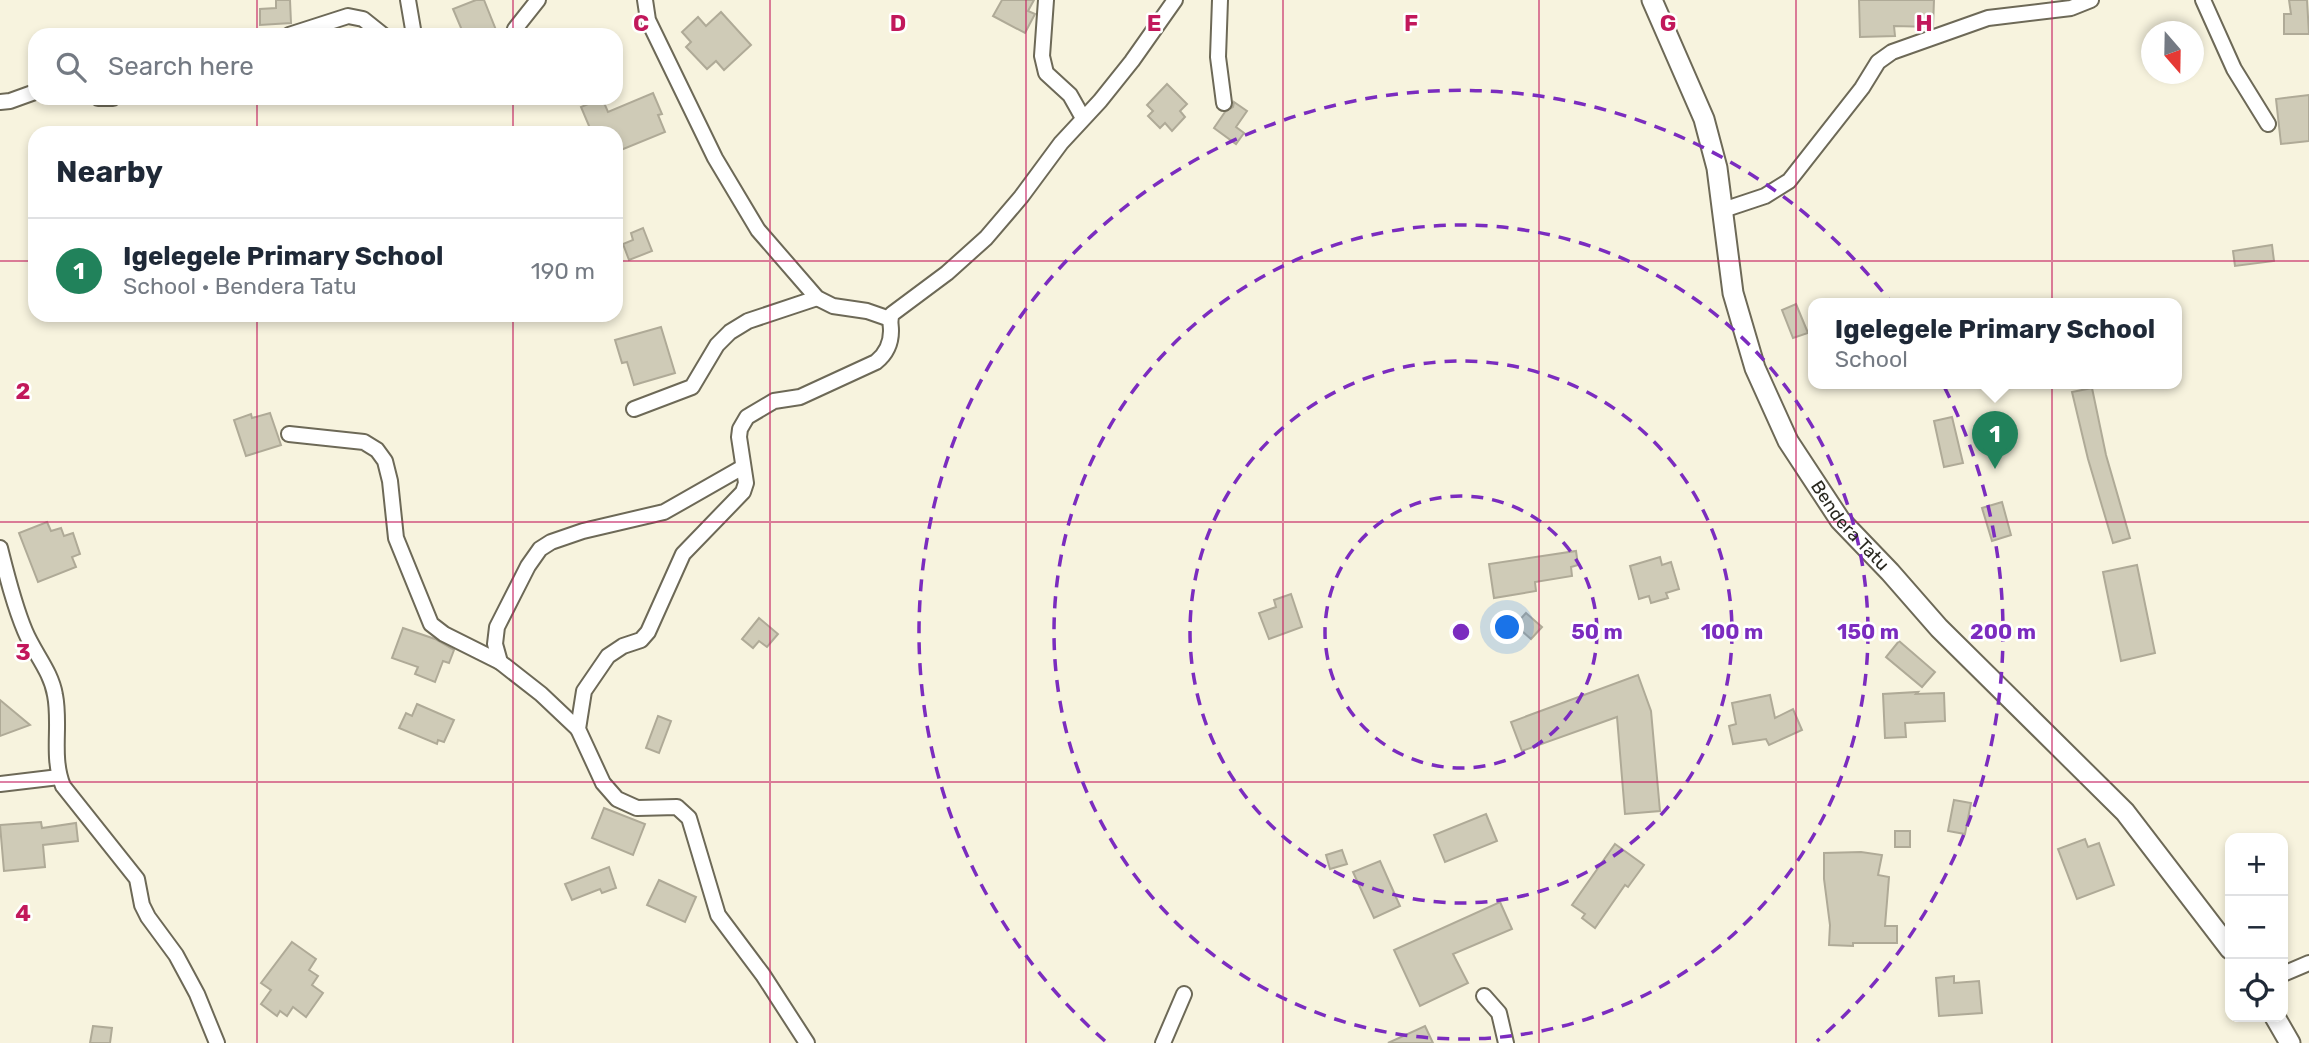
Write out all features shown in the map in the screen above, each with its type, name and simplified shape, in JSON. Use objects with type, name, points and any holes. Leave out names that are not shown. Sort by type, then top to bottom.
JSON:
[{"type":"main road","name":"Bendera Tatu","points":[[1652,0],[1704,119],[1717,169],[1733,293],[1755,368],[1788,441],[1840,520],[1968,658],[2125,812],[2225,942]]},
{"type":"main road","points":[[2278,1022],[2290,1043]]},
{"type":"street","points":[[408,0],[413,28]]},
{"type":"street","points":[[516,28],[538,0]]},
{"type":"street","points":[[645,0],[648,20],[715,158],[758,230],[817,298],[833,306],[867,311],[890,319]]},
{"type":"street","points":[[1046,0],[1042,56],[1046,73],[1070,95],[1083,118]]},
{"type":"street","points":[[578,729],[584,691],[608,656],[623,646],[641,640],[648,632],[683,554],[743,492],[746,483],[739,438],[740,429],[747,417],[774,401],[800,397],[876,362],[884,355],[888,348],[892,314],[947,273],[986,238],[1061,143],[1132,61],[1175,0]]},
{"type":"street","points":[[1220,0],[1218,57],[1224,103]]},
{"type":"street","points":[[1723,210],[1765,195],[1789,181],[1862,88],[1878,62],[1892,52],[1988,18],[2071,8],[2091,0]]},
{"type":"street","points":[[2203,0],[2234,69],[2268,124]]},
{"type":"street","points":[[311,28],[348,16],[363,19],[374,28]]},
{"type":"street","points":[[0,102],[28,95]]},
{"type":"street","points":[[634,410],[692,387],[716,345],[739,326],[817,298]]},
{"type":"street","points":[[289,433],[364,442],[377,450],[386,461],[396,538],[430,624],[444,634],[500,662],[541,694],[578,729],[603,783],[617,799],[637,808],[677,807],[689,817],[718,915],[763,975],[807,1043]]},
{"type":"street","points":[[500,662],[495,644],[497,627],[528,566],[540,549],[551,542],[583,531],[664,512],[743,467]]},
{"type":"street","points":[[0,548],[25,632],[47,670],[55,692],[59,777],[63,786],[137,879],[142,905],[176,955],[197,994],[217,1043]]},
{"type":"street","points":[[0,784],[59,777]]},
{"type":"street","points":[[2288,972],[2309,963]]},
{"type":"street","points":[[1163,1043],[1184,994]]},
{"type":"street","points":[[1484,996],[1499,1013],[1506,1043]]},
{"type":"building","points":[[276,0],[290,0],[291,23],[260,25],[260,9],[276,8]]},
{"type":"building","points":[[476,0],[484,0],[495,28],[461,28],[453,9]]},
{"type":"building","points":[[1002,0],[1034,0],[1028,11],[1035,14],[1025,33],[993,16]]},
{"type":"building","points":[[1859,0],[1934,0],[1933,27],[1894,26],[1895,36],[1860,37]]},
{"type":"building","points":[[2289,0],[2307,0],[2309,34],[2284,34],[2284,14],[2291,14]]},
{"type":"building","points":[[721,12],[751,45],[724,70],[716,61],[707,69],[686,47],[691,42],[682,32],[698,17],[706,26]]},
{"type":"building","points":[[1167,84],[1187,104],[1180,111],[1185,117],[1172,131],[1165,123],[1160,128],[1148,116],[1153,111],[1147,105]]},
{"type":"building","points":[[653,93],[662,114],[658,115],[665,132],[623,149],[623,126],[589,126],[581,107],[605,105],[608,112]]},
{"type":"building","points":[[2309,95],[2309,141],[2281,144],[2276,99]]},
{"type":"building","points":[[1234,102],[1247,111],[1236,127],[1244,133],[1236,144],[1214,128],[1225,112],[1233,107]]},
{"type":"building","points":[[643,228],[652,251],[629,260],[623,244],[633,240],[631,233]]},
{"type":"building","points":[[2272,245],[2274,261],[2235,266],[2233,251]]},
{"type":"building","points":[[1796,304],[1808,333],[1793,338],[1782,310]]},
{"type":"building","points":[[661,327],[675,373],[634,385],[627,362],[622,363],[615,340]]},
{"type":"building","points":[[2092,389],[2106,455],[2130,538],[2113,543],[2088,459],[2072,392]]},
{"type":"building","points":[[270,413],[281,445],[246,456],[234,420],[251,414],[252,418]]},
{"type":"building","points":[[1952,417],[1963,463],[1944,467],[1934,421]]},
{"type":"building","points":[[2002,502],[2011,535],[1992,541],[1982,508]]},
{"type":"building","points":[[47,522],[51,531],[61,528],[64,536],[73,533],[80,554],[72,557],[76,567],[38,582],[19,533]]},
{"type":"building","points":[[1576,551],[1578,565],[1571,567],[1572,576],[1535,582],[1536,591],[1494,598],[1489,564]]},
{"type":"building","points":[[1660,557],[1662,565],[1671,562],[1679,589],[1666,593],[1668,598],[1651,603],[1649,596],[1639,599],[1630,566]]},
{"type":"building","points":[[2137,565],[2155,653],[2121,661],[2103,572]]},
{"type":"building","points":[[1291,594],[1302,627],[1269,639],[1259,613],[1276,607],[1274,600]]},
{"type":"building","points":[[1526,613],[1542,627],[1531,639],[1515,625]]},
{"type":"building","points":[[759,618],[778,634],[767,647],[759,641],[753,648],[742,639]]},
{"type":"building","points":[[403,628],[435,639],[454,650],[449,663],[443,661],[435,682],[415,674],[418,667],[392,658]]},
{"type":"building","points":[[1899,641],[1935,672],[1922,687],[1886,657]]},
{"type":"building","points":[[1638,675],[1651,711],[1660,811],[1625,814],[1617,717],[1522,751],[1511,722]]},
{"type":"building","points":[[1918,692],[1916,694],[1944,693],[1945,721],[1905,723],[1906,737],[1885,738],[1883,694]]},
{"type":"building","points":[[1770,695],[1775,718],[1793,709],[1802,730],[1769,745],[1766,739],[1733,744],[1729,726],[1736,724],[1732,703]]},
{"type":"building","points":[[0,700],[30,725],[0,736]]},
{"type":"building","points":[[417,704],[454,720],[444,742],[438,740],[437,744],[399,728],[406,713],[412,716]]},
{"type":"building","points":[[658,716],[671,721],[659,753],[646,748]]},
{"type":"building","points":[[1954,800],[1971,803],[1965,834],[1948,831]]},
{"type":"building","points":[[604,808],[645,824],[633,855],[592,838]]},
{"type":"building","points":[[1486,814],[1497,841],[1445,862],[1434,835]]},
{"type":"building","points":[[41,822],[42,828],[76,823],[78,841],[43,845],[45,867],[4,871],[0,825]]},
{"type":"building","points":[[1895,831],[1910,831],[1910,847],[1895,847]]},
{"type":"building","points":[[2085,839],[2088,847],[2099,843],[2114,885],[2077,899],[2058,849]]},
{"type":"building","points":[[1615,844],[1644,865],[1628,887],[1625,885],[1595,928],[1582,918],[1585,914],[1572,905]]},
{"type":"building","points":[[1342,850],[1347,864],[1330,869],[1326,855]]},
{"type":"building","points":[[1861,852],[1882,855],[1878,875],[1889,877],[1885,926],[1897,926],[1897,943],[1829,945],[1824,853]]},
{"type":"building","points":[[1380,861],[1400,906],[1374,918],[1353,872]]},
{"type":"building","points":[[609,867],[616,888],[602,893],[600,889],[572,900],[565,884]]},
{"type":"building","points":[[659,880],[696,897],[685,922],[647,905]]},
{"type":"building","points":[[1500,902],[1512,929],[1453,954],[1468,983],[1420,1006],[1394,950]]},
{"type":"building","points":[[292,942],[316,959],[309,970],[318,976],[312,985],[323,993],[306,1017],[293,1007],[287,1016],[280,1011],[277,1016],[261,1004],[271,990],[261,983]]},
{"type":"building","points":[[1954,976],[1954,983],[1979,981],[1982,1013],[1939,1016],[1936,978]]},
{"type":"building","points":[[93,1026],[112,1028],[110,1043],[90,1043]]},
{"type":"building","points":[[1425,1026],[1433,1043],[1388,1043]]},
{"type":"place","name":"Igelegele Primary School","points":[[1995,469]]}]
